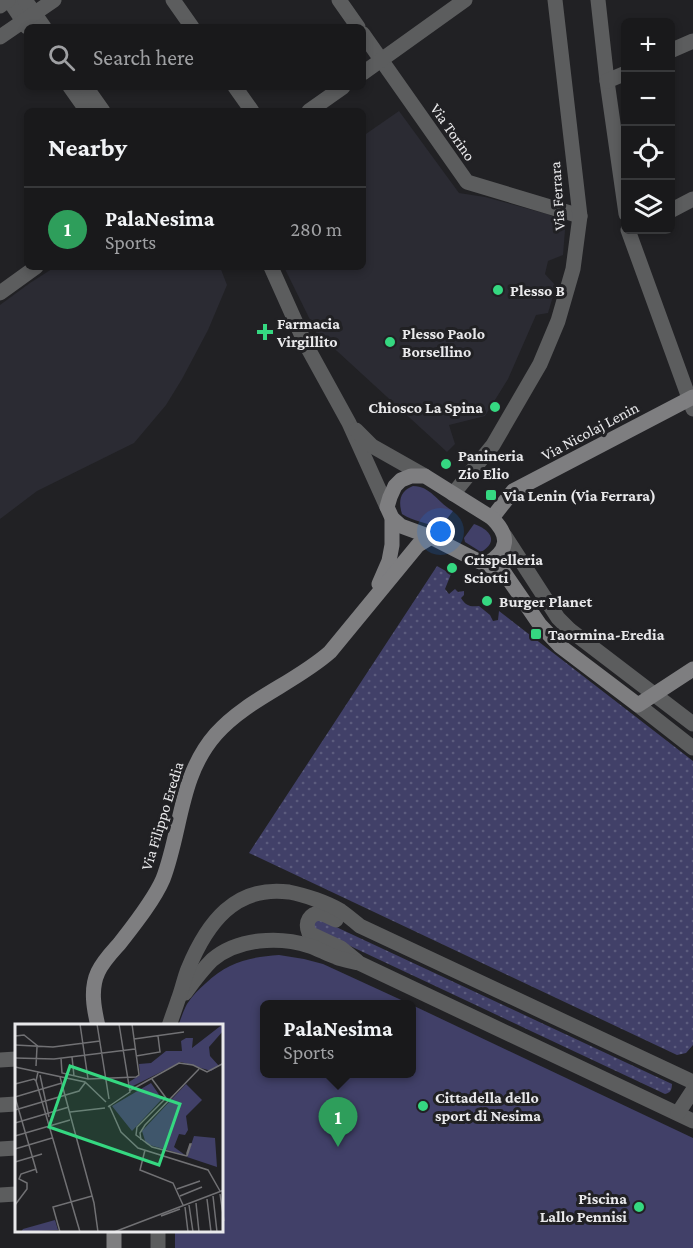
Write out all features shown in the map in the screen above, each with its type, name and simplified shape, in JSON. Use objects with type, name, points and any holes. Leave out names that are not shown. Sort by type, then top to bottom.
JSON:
[{"type":"main road","name":"Via Nicolaj Lenin","points":[[492,518],[513,491],[692,402]]},
{"type":"main road","points":[[369,602],[389,561],[393,533],[389,512],[390,497],[395,486],[401,480],[411,476],[425,476],[492,518],[500,527],[505,536],[504,547],[497,558],[487,564]]},
{"type":"main road","points":[[389,512],[401,526],[431,537],[503,571],[540,625],[560,646],[638,705],[693,669]]},
{"type":"main road","points":[[369,602],[418,545],[431,537]]},
{"type":"main road","name":"Via Filippo Eredia","points":[[98,1024],[93,995],[98,972],[105,960],[137,922],[160,884],[186,788],[193,768],[205,748],[231,720],[315,665],[330,652],[369,602]]},
{"type":"street","points":[[0,6],[9,0],[28,21]]},
{"type":"street","points":[[25,0],[28,21]]},
{"type":"street","points":[[0,37],[28,21],[54,0]]},
{"type":"street","points":[[173,0],[190,24]]},
{"type":"street","points":[[339,0],[356,24]]},
{"type":"street","points":[[366,71],[465,0]]},
{"type":"street","name":"Via Ferrara","points":[[453,494],[493,445],[540,364],[558,321],[573,269],[580,216],[555,0]]},
{"type":"street","points":[[598,0],[621,180]]},
{"type":"street","name":"Via Torino","points":[[366,38],[467,182],[580,216]]},
{"type":"street","points":[[675,49],[693,41]]},
{"type":"street","points":[[607,81],[621,75]]},
{"type":"street","points":[[80,90],[86,108]]},
{"type":"street","points":[[81,90],[100,108]]},
{"type":"street","points":[[237,90],[250,108]]},
{"type":"street","points":[[313,108],[339,90]]},
{"type":"street","points":[[675,208],[693,199]]},
{"type":"street","points":[[631,234],[692,402]]},
{"type":"street","points":[[0,293],[32,270]]},
{"type":"street","points":[[272,270],[305,343],[349,423],[389,512]]},
{"type":"street","points":[[349,423],[372,446],[425,476]]},
{"type":"street","points":[[505,536],[558,618],[570,630],[693,724]]},
{"type":"street","points":[[638,705],[693,747]]},
{"type":"street","points":[[170,1024],[188,969],[207,933],[225,910],[248,896],[274,890],[306,896],[340,910],[360,926]]},
{"type":"street","points":[[359,963],[341,948],[309,933],[307,922],[310,917],[315,913],[320,913],[360,926],[693,1082]]},
{"type":"street","points":[[178,1001],[212,960],[238,946],[257,940],[277,939],[298,943],[337,958],[359,963],[693,1120]]},
{"type":"street","points":[[0,1060],[15,1059]]},
{"type":"street","points":[[678,1113],[693,1090]]},
{"type":"street","points":[[0,1105],[15,1104]]},
{"type":"street","points":[[0,1149],[15,1148]]},
{"type":"street","points":[[0,1195],[15,1194]]},
{"type":"shaded area","points":[[399,111],[459,193],[485,197],[564,221],[563,255],[548,261],[545,274],[556,286],[548,313],[536,315],[508,379],[485,416],[449,425],[455,444],[447,452],[318,336],[285,270],[366,270],[366,134]]},
{"type":"shaded area","points":[[50,270],[221,270],[227,285],[208,330],[182,379],[166,405],[134,443],[37,491],[0,519],[0,305]]},
{"type":"shaded area","points":[[413,486],[430,492],[453,511],[440,528],[402,514],[401,497]]},
{"type":"shaded area","points":[[474,524],[488,532],[491,540],[487,548],[481,552],[465,542],[464,538]]},
{"type":"shaded area","points":[[437,566],[451,574],[445,589],[449,594],[455,589],[458,592],[464,591],[461,598],[465,603],[479,606],[490,615],[493,621],[498,620],[499,611],[693,761],[693,1045],[686,1053],[677,1055],[249,853]]},
{"type":"shaded area","points":[[319,919],[672,1084],[671,1090],[665,1094],[314,929],[314,920]]},
{"type":"shaded area","name":"Cittadella dello sport di Nesima","points":[[279,955],[323,964],[401,1000],[260,1000],[260,1078],[416,1078],[416,1007],[693,1138],[693,1248],[175,1248],[175,1233],[224,1233],[224,1024],[179,1024],[189,1001],[214,976],[231,965],[258,957]]},
{"type":"place","name":"Plesso B","points":[[498,290]]},
{"type":"place","name":"Farmacia Virgillito","points":[[265,332]]},
{"type":"place","name":"Plesso Paolo Borsellino","points":[[390,342]]},
{"type":"place","name":"Chiosco La Spina","points":[[495,407]]},
{"type":"place","name":"Panineria Zio Elio","points":[[446,464]]},
{"type":"place","name":"Via Lenin (Via Ferrara)","points":[[491,495]]},
{"type":"place","name":"Crispelleria Sciotti","points":[[452,568]]},
{"type":"place","name":"Burger Planet","points":[[487,601]]},
{"type":"place","name":"Taormina-Eredia","points":[[536,634]]},
{"type":"place","name":"Cittadella dello sport di Nesima","points":[[423,1106]]},
{"type":"place","name":"PalaNesima","points":[[338,1147]]},
{"type":"place","name":"Piscina Lallo Pennisi","points":[[639,1207]]}]
